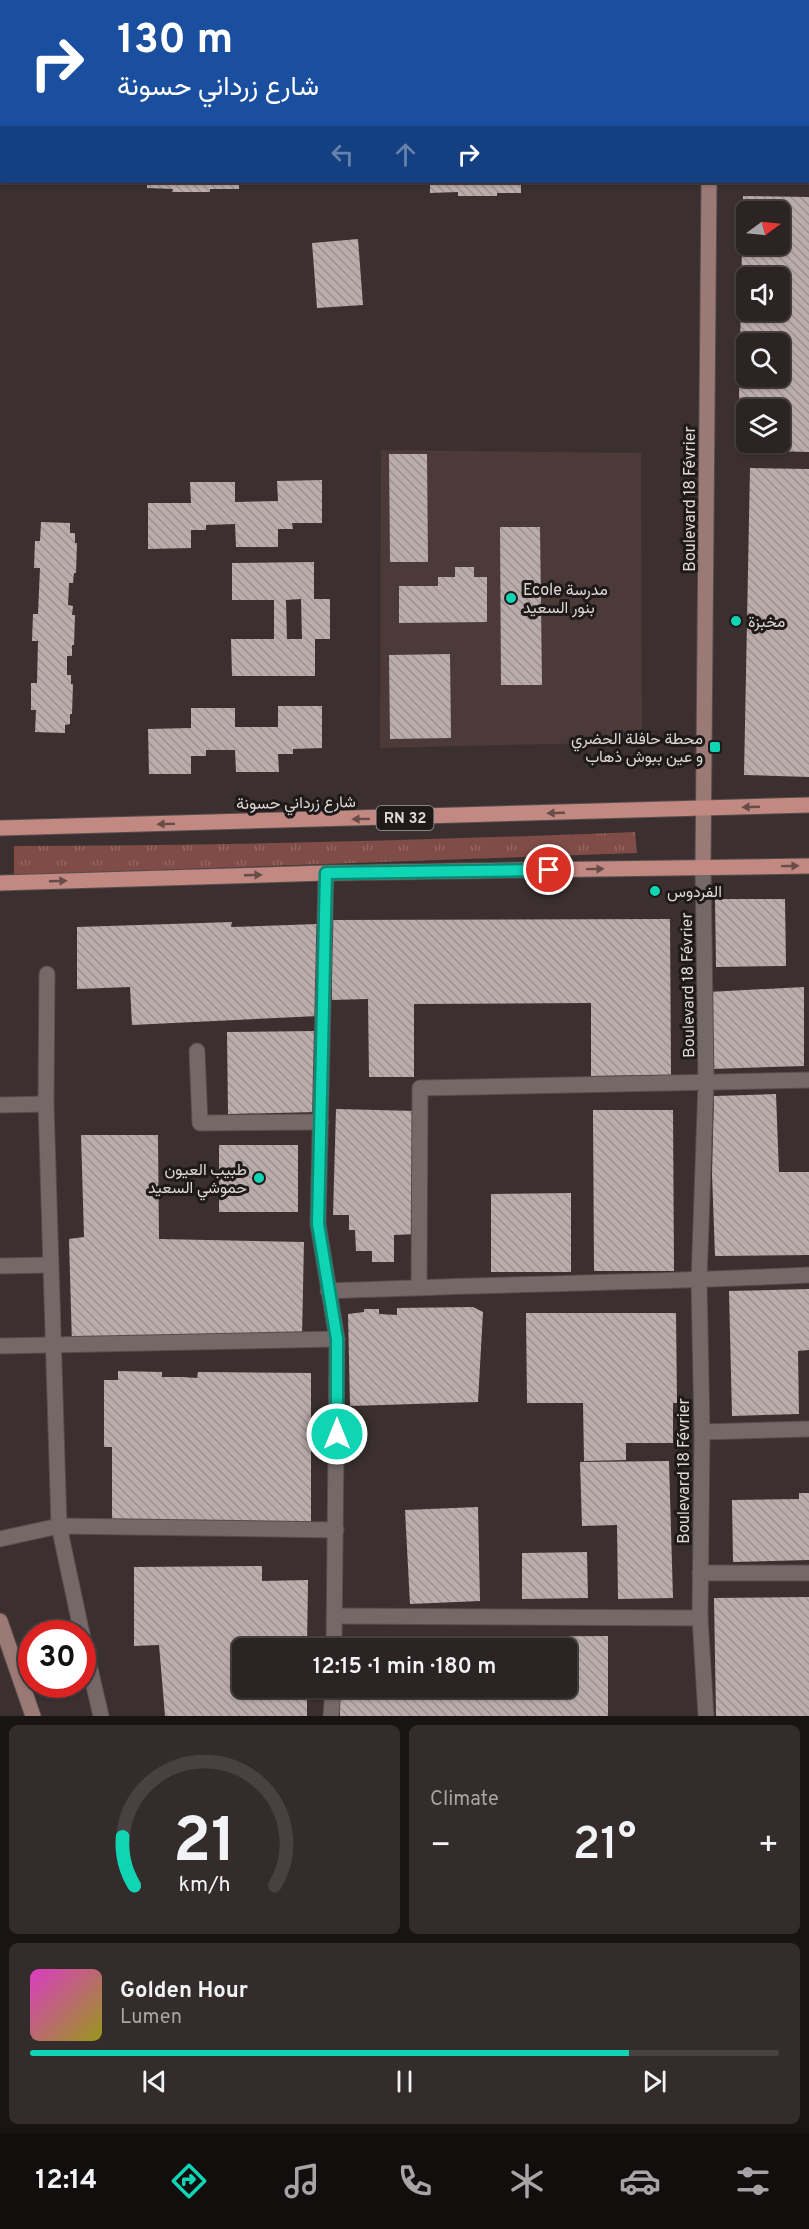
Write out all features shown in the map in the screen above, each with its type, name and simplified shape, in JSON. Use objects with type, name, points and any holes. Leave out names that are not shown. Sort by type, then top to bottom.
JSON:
[{"type":"main road","name":"Boulevard 18 Février","points":[[703,867],[709,183]]},
{"type":"main road","name":"شارع زرداني حسونة","points":[[0,828],[809,805]]},
{"type":"main road","points":[[0,883],[326,873],[809,866]]},
{"type":"main road","points":[[0,1621],[4,1646],[33,1716]]},
{"type":"street","name":"Boulevard 18 Février","points":[[703,867],[706,1083],[699,1281],[702,1432],[700,1618],[706,1716]]},
{"type":"street","points":[[326,873],[318,1224],[337,1339],[335,1638]]},
{"type":"street","points":[[47,974],[46,1104],[59,1526],[79,1620]]},
{"type":"street","points":[[197,1052],[200,1123],[321,1122]]},
{"type":"street","points":[[419,1287],[420,1088],[809,1080]]},
{"type":"street","points":[[0,1105],[46,1104]]},
{"type":"street","points":[[0,1266],[50,1265]]},
{"type":"street","points":[[328,1291],[699,1281],[809,1275]]},
{"type":"street","points":[[0,1346],[337,1339]]},
{"type":"street","points":[[702,1432],[809,1429]]},
{"type":"street","points":[[0,1539],[59,1526],[336,1530]]},
{"type":"street","points":[[700,1573],[809,1573]]},
{"type":"street","points":[[336,1616],[700,1618]]},
{"type":"street","points":[[96,1698],[100,1716]]},
{"type":"street","points":[[331,1716],[332,1698]]},
{"type":"shaded area","name":"Ecole مدرسة بنور السعيد","points":[[381,450],[641,453],[642,742],[380,748]]},
{"type":"green space","points":[[635,832],[637,853],[14,875],[14,846],[325,842]]},
{"type":"building","points":[[147,183],[239,183],[239,189],[210,189],[210,192],[172,192],[173,189],[147,188]]},
{"type":"building","points":[[430,183],[521,183],[521,193],[497,193],[497,196],[458,196],[458,192],[430,193]]},
{"type":"building","points":[[743,196],[809,197],[809,452],[790,451],[790,399],[739,399],[739,387],[790,387],[790,333],[740,333],[741,321],[790,321],[790,267],[742,267],[742,255],[790,255],[790,201],[743,201]]},
{"type":"building","points":[[358,239],[363,305],[317,308],[312,243]]},
{"type":"building","points":[[389,454],[427,454],[428,562],[390,562]]},
{"type":"building","points":[[750,468],[809,469],[809,777],[744,775]]},
{"type":"building","points":[[322,480],[322,523],[292,523],[293,529],[278,529],[278,547],[236,547],[235,524],[206,525],[206,530],[191,530],[191,548],[148,549],[148,503],[191,503],[190,482],[235,482],[235,502],[278,501],[277,481]]},
{"type":"building","points":[[41,522],[70,523],[70,533],[75,533],[75,543],[77,543],[76,573],[74,573],[73,583],[69,583],[68,605],[73,606],[72,615],[75,615],[72,656],[67,656],[67,675],[71,675],[71,684],[73,684],[72,714],[70,714],[70,724],[65,725],[65,733],[35,732],[36,710],[31,710],[31,683],[37,683],[38,641],[32,641],[33,614],[38,614],[40,568],[34,568],[35,541],[40,541]]},
{"type":"building","points":[[500,527],[540,527],[542,685],[501,685]]},
{"type":"building","points":[[314,562],[314,599],[330,599],[330,639],[315,639],[315,676],[232,676],[231,639],[274,639],[274,600],[232,600],[232,563]],"holes":[[[301,599],[302,639],[287,639],[286,600]]]},
{"type":"building","points":[[455,567],[474,567],[474,577],[487,577],[487,622],[399,623],[399,586],[438,586],[438,577],[455,577]]},
{"type":"building","points":[[450,654],[451,738],[390,739],[389,655]]},
{"type":"building","points":[[278,706],[322,706],[322,748],[293,749],[293,754],[278,754],[279,772],[236,772],[235,750],[206,750],[206,756],[191,756],[191,774],[149,774],[148,729],[191,728],[191,708],[235,708],[235,727],[278,727]]},
{"type":"building","points":[[715,899],[785,899],[786,966],[716,967]]},
{"type":"building","points":[[670,919],[671,1075],[591,1076],[591,1003],[414,1004],[414,1077],[369,1077],[368,999],[332,1000],[332,920]]},
{"type":"building","points":[[232,922],[231,927],[317,924],[318,1016],[132,1025],[130,987],[77,989],[77,927]]},
{"type":"building","points":[[804,987],[804,1066],[711,1069],[708,992]]},
{"type":"building","points":[[314,1031],[316,1112],[228,1114],[227,1032]]},
{"type":"building","points":[[776,1094],[779,1172],[809,1172],[809,1255],[715,1256],[712,1174],[714,1096]]},
{"type":"building","points":[[336,1109],[417,1111],[416,1234],[394,1235],[394,1262],[372,1262],[372,1251],[356,1251],[355,1230],[349,1230],[349,1215],[333,1215]]},
{"type":"building","points":[[593,1110],[673,1110],[674,1271],[594,1271]]},
{"type":"building","points":[[81,1135],[158,1135],[159,1239],[304,1242],[302,1337],[72,1345],[69,1239],[84,1237]]},
{"type":"building","name":"طبيب العيون حموشي السعيد","points":[[219,1145],[298,1145],[298,1212],[219,1212]]},
{"type":"building","points":[[571,1193],[571,1272],[491,1272],[491,1194]]},
{"type":"building","points":[[809,1289],[809,1350],[798,1351],[799,1414],[732,1416],[729,1291]]},
{"type":"building","points":[[473,1307],[483,1312],[478,1402],[350,1406],[348,1314],[364,1312],[364,1309],[379,1309],[379,1314],[397,1315],[397,1308]]},
{"type":"building","points":[[526,1313],[676,1313],[677,1403],[673,1403],[673,1443],[626,1443],[626,1460],[584,1461],[583,1403],[527,1403]]},
{"type":"building","points":[[118,1371],[162,1372],[162,1377],[197,1378],[198,1372],[311,1373],[311,1524],[112,1523],[112,1447],[104,1447],[104,1380],[118,1380]]},
{"type":"building","points":[[669,1461],[673,1598],[618,1599],[617,1525],[582,1526],[580,1462]]},
{"type":"building","points":[[799,1493],[809,1493],[809,1560],[733,1562],[732,1500],[799,1499]]},
{"type":"building","points":[[478,1507],[480,1601],[410,1604],[405,1510]]},
{"type":"building","points":[[587,1552],[588,1598],[522,1599],[522,1553]]},
{"type":"building","points":[[262,1566],[262,1581],[308,1580],[307,1638],[232,1638],[232,1698],[307,1698],[307,1716],[165,1716],[159,1645],[134,1646],[134,1567]]},
{"type":"building","points":[[809,1597],[809,1716],[716,1716],[714,1598]]},
{"type":"building","points":[[608,1636],[608,1716],[340,1716],[339,1698],[577,1698],[577,1638],[364,1638]]},
{"type":"place","name":"Ecole مدرسة بنور السعيد","points":[[511,598]]},
{"type":"place","name":"مخبزة","points":[[736,621]]},
{"type":"place","name":"محطة حافلة الحضري و عين ببوش ذهاب","points":[[715,747]]},
{"type":"place","name":"الفردوس","points":[[655,891]]},
{"type":"place","name":"طبيب العيون حموشي السعيد","points":[[259,1178]]},
{"type":"route","points":[[337,1434],[337,1339],[318,1224],[326,873],[549,870]]}]
